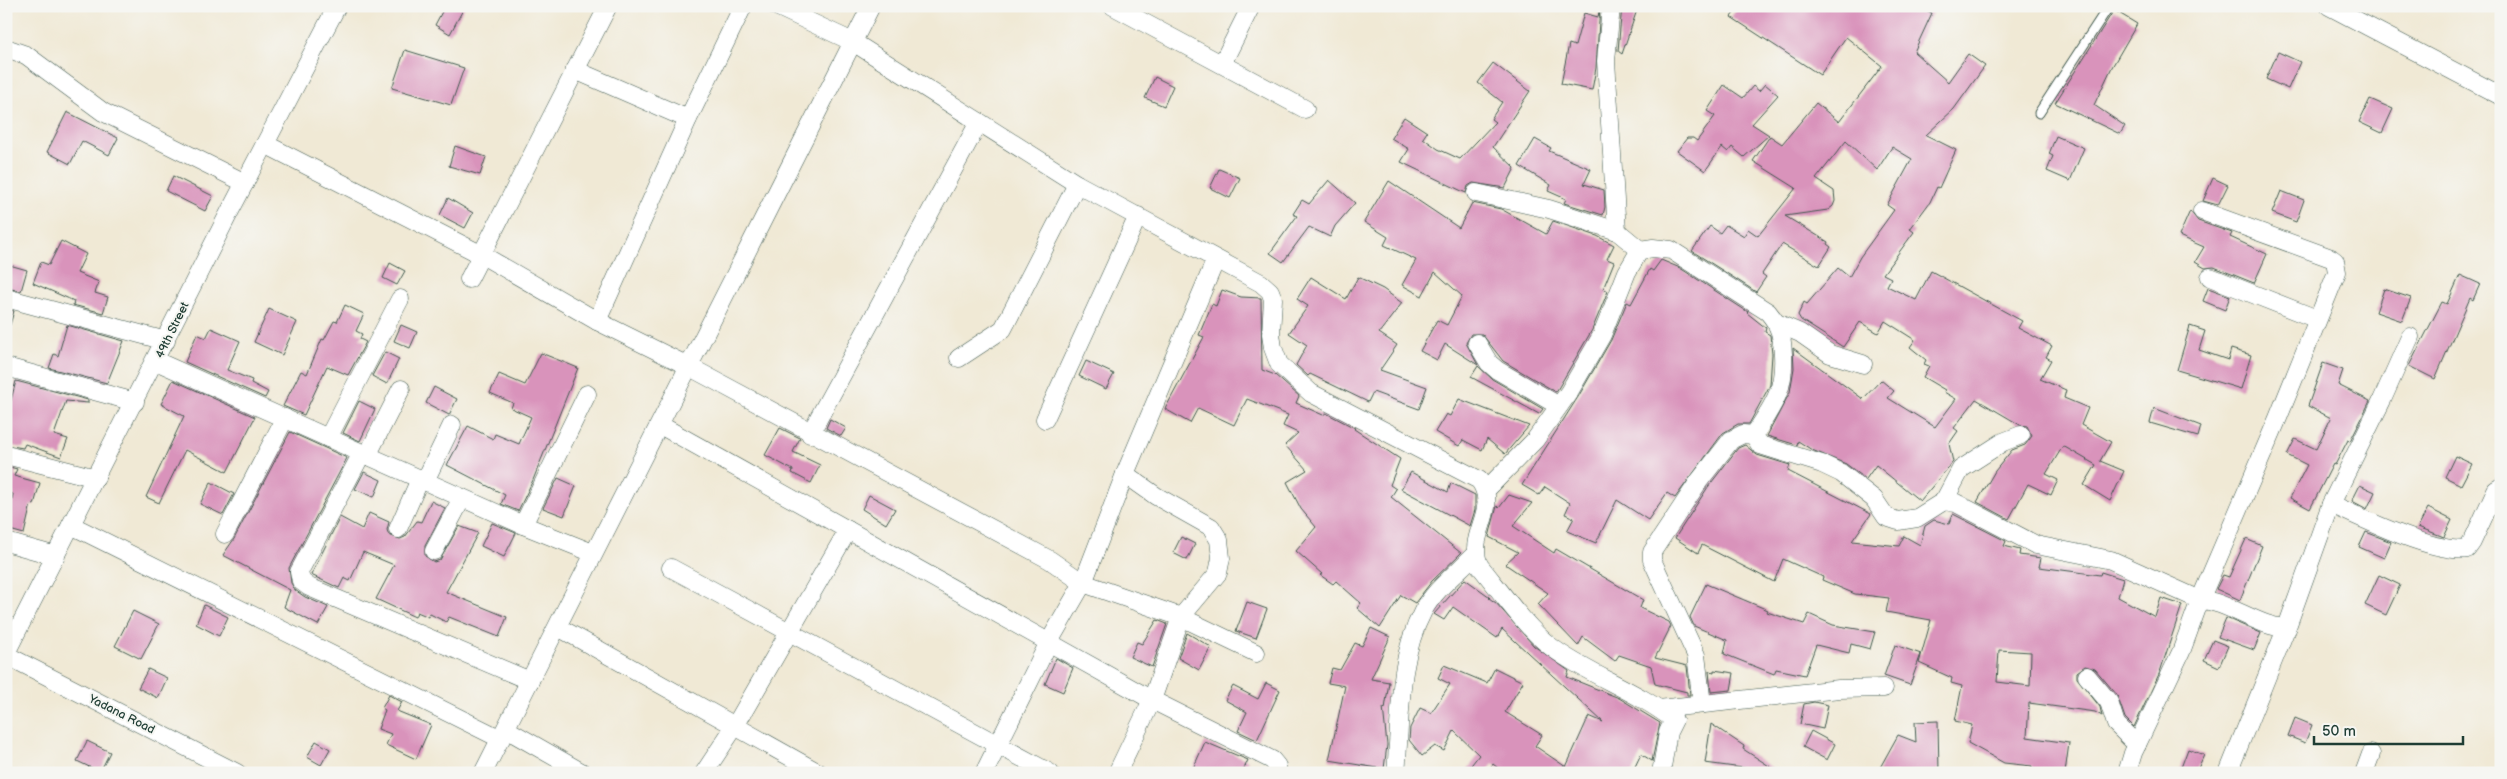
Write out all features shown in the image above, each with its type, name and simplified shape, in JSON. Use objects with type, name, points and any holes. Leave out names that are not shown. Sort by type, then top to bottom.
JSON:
[{"type":"street","name":"49th Street","points":[[6,654],[337,6]]},
{"type":"street","points":[[469,279],[608,6]]},
{"type":"street","points":[[597,321],[688,119],[743,6]]},
{"type":"street","points":[[776,6],[852,42],[1077,184],[1261,283],[1270,291],[1273,299],[1271,334],[1273,348],[1279,364],[1311,393],[1479,480],[1486,490],[1485,515],[1475,544],[1475,554],[1484,571],[1548,644],[1576,664],[1659,709],[1674,720],[1668,732],[1662,773]]},
{"type":"street","points":[[483,773],[871,6]]},
{"type":"street","points":[[1113,6],[1131,10],[1222,64],[1305,109]]},
{"type":"street","points":[[1222,64],[1251,6]]},
{"type":"street","points":[[1611,6],[1606,61],[1617,231]]},
{"type":"street","points":[[2329,6],[2501,96]]},
{"type":"street","points":[[6,48],[26,55],[103,112],[183,146],[245,183]]},
{"type":"street","points":[[575,70],[688,119]]},
{"type":"street","points":[[810,434],[979,122]]},
{"type":"street","points":[[265,144],[482,255],[597,321],[688,366],[810,434],[1050,560],[1083,583],[1181,617],[1256,653]]},
{"type":"street","points":[[959,358],[1003,329],[1077,184]]},
{"type":"street","points":[[1476,193],[1549,209],[1617,231],[1640,250],[1654,248],[1670,250],[1768,312],[1779,324],[1800,333],[1830,354],[1863,364]]},
{"type":"street","points":[[2127,773],[2137,745],[2181,652],[2200,600],[2278,418],[2337,272],[2335,261],[2202,211]]},
{"type":"street","points":[[1045,419],[1138,216]]},
{"type":"street","points":[[1486,490],[1535,440],[1559,406],[1602,335],[1627,272],[1640,250]]},
{"type":"street","points":[[984,773],[1049,642],[1083,583],[1125,474],[1216,259]]},
{"type":"street","points":[[2210,277],[2317,319]]},
{"type":"street","points":[[6,298],[166,341]]},
{"type":"street","points":[[328,438],[400,299]]},
{"type":"street","points":[[1754,435],[1776,399],[1782,383],[1782,335],[1779,324]]},
{"type":"street","points":[[2228,773],[2286,627],[2330,504],[2382,400],[2410,337]]},
{"type":"street","points":[[1477,343],[1489,363],[1497,370],[1559,406]]},
{"type":"street","points":[[156,361],[523,525],[593,553]]},
{"type":"street","points":[[6,367],[135,402]]},
{"type":"street","points":[[401,390],[299,572],[301,581],[309,587],[530,681]]},
{"type":"street","points":[[523,525],[587,394]]},
{"type":"street","points":[[225,534],[285,418]]},
{"type":"street","points":[[398,529],[452,425]]},
{"type":"street","points":[[660,425],[1152,700],[1272,760],[1277,766],[1277,773]]},
{"type":"street","points":[[1702,704],[1696,655],[1652,560],[1652,552],[1699,481],[1731,440],[1743,434],[1754,435]]},
{"type":"street","points":[[1754,435],[1760,445],[1822,464],[1841,473],[1874,498],[1886,516],[1898,521],[1918,518],[1944,501],[1961,469],[2003,442],[2021,435]]},
{"type":"street","points":[[6,454],[96,478]]},
{"type":"street","points":[[1117,773],[1152,700],[1181,617],[1218,573],[1221,558],[1219,540],[1211,527],[1156,496],[1125,474]]},
{"type":"street","points":[[2330,504],[2382,528],[2426,543],[2460,550],[2467,549],[2472,542],[2496,490],[2501,487]]},
{"type":"street","points":[[434,551],[462,498]]},
{"type":"street","points":[[1944,501],[1956,503],[2036,545],[2111,560],[2200,600],[2213,601],[2250,617],[2286,627]]},
{"type":"street","points":[[72,525],[583,773]]},
{"type":"street","points":[[704,773],[735,726],[848,530]]},
{"type":"street","points":[[6,542],[56,556]]},
{"type":"street","points":[[1396,773],[1404,671],[1412,636],[1424,610],[1435,595],[1475,554]]},
{"type":"street","points":[[671,568],[1050,773]]},
{"type":"street","points":[[558,627],[819,773]]},
{"type":"street","name":"Yadana Road","points":[[6,654],[238,773]]},
{"type":"street","points":[[2087,676],[2109,702],[2116,724],[2137,745]]},
{"type":"street","points":[[1659,709],[1839,689],[1884,688]]},
{"type":"street","points":[[2364,773],[2371,754]]},
{"type":"lane","points":[[2039,113],[2109,6]]},
{"type":"building","points":[[445,6],[465,6],[450,34],[435,25]]},
{"type":"building","points":[[1600,6],[1596,68],[1592,90],[1561,84],[1569,44],[1575,46],[1584,13],[1598,17]]},
{"type":"building","points":[[1622,6],[1637,10],[1622,54],[1618,51]]},
{"type":"building","points":[[1739,6],[1918,6],[1932,13],[1914,52],[1948,82],[1968,54],[1985,66],[1954,109],[1926,135],[1956,150],[1939,188],[1937,187],[1930,202],[1910,229],[1914,232],[1883,274],[1891,278],[1887,286],[1916,300],[1931,271],[2022,321],[2018,328],[2052,346],[2046,357],[2051,360],[2040,379],[2066,390],[2064,398],[2088,408],[2081,425],[2111,442],[2100,461],[2124,471],[2110,501],[2084,485],[2096,465],[2063,446],[2046,474],[2058,480],[2051,495],[2028,484],[2009,519],[1977,502],[1995,471],[2012,450],[2025,445],[2032,436],[2027,426],[2020,425],[1976,399],[1954,428],[1958,431],[1949,444],[1953,462],[1920,501],[1876,465],[1866,479],[1846,464],[1812,450],[1798,441],[1797,445],[1767,436],[1790,392],[1794,368],[1793,348],[1863,399],[1881,380],[1894,391],[1888,398],[1935,427],[1956,399],[1923,377],[1929,366],[1924,364],[1926,360],[1910,347],[1915,340],[1885,321],[1878,333],[1860,322],[1843,347],[1801,320],[1798,315],[1804,302],[1807,304],[1838,268],[1849,277],[1860,257],[1894,210],[1887,205],[1912,159],[1892,147],[1877,170],[1846,141],[1816,179],[1834,191],[1835,201],[1833,206],[1828,210],[1785,216],[1828,242],[1827,244],[1831,247],[1819,266],[1782,244],[1762,274],[1766,277],[1756,292],[1692,251],[1710,226],[1720,233],[1726,225],[1744,236],[1748,229],[1758,236],[1796,188],[1753,161],[1770,136],[1782,144],[1816,103],[1839,122],[1882,66],[1846,37],[1820,75],[1731,17]]},
{"type":"building","points":[[2114,10],[2137,24],[2112,67],[2094,105],[2125,126],[2120,134],[2055,103]]},
{"type":"building","points":[[405,50],[464,68],[451,105],[392,88]]},
{"type":"building","points":[[2278,52],[2300,62],[2288,89],[2266,79]]},
{"type":"building","points":[[1493,63],[1530,91],[1493,147],[1515,168],[1505,188],[1473,183],[1468,186],[1466,193],[1401,162],[1409,149],[1391,138],[1404,117],[1427,132],[1423,138],[1438,149],[1460,159],[1495,122],[1491,119],[1502,102],[1478,83]]},
{"type":"building","points":[[1155,77],[1173,86],[1164,106],[1145,98]]},
{"type":"building","points":[[1765,84],[1778,95],[1752,124],[1769,135],[1744,157],[1732,147],[1728,152],[1722,147],[1705,171],[1677,151],[1687,138],[1693,138],[1697,141],[1715,116],[1707,111],[1724,85],[1743,98],[1753,86],[1759,91]]},
{"type":"building","points":[[2370,99],[2393,109],[2382,133],[2359,122]]},
{"type":"building","points":[[67,112],[118,138],[109,155],[82,141],[70,164],[47,152]]},
{"type":"building","points":[[2056,136],[2084,148],[2070,181],[2047,171],[2053,156],[2049,154]]},
{"type":"building","points":[[1535,139],[1551,148],[1549,151],[1591,169],[1584,184],[1604,190],[1605,207],[1603,215],[1564,203],[1566,199],[1548,191],[1551,185],[1519,166]]},
{"type":"building","points":[[455,146],[486,157],[480,175],[449,166]]},
{"type":"building","points":[[1219,169],[1240,178],[1230,198],[1210,188]]},
{"type":"building","points":[[173,176],[213,196],[205,211],[166,191]]},
{"type":"building","points":[[2213,178],[2228,185],[2218,205],[2203,201]]},
{"type":"building","points":[[1329,180],[1355,203],[1335,226],[1330,237],[1309,227],[1283,262],[1270,253],[1297,216],[1293,214],[1302,200],[1309,204]]},
{"type":"building","points":[[1389,181],[1459,228],[1472,203],[1501,209],[1546,234],[1553,221],[1597,236],[1614,245],[1607,259],[1614,262],[1603,289],[1608,291],[1592,330],[1556,392],[1503,361],[1482,334],[1471,334],[1466,343],[1478,365],[1445,344],[1437,360],[1420,351],[1437,320],[1447,325],[1462,296],[1435,272],[1422,296],[1402,285],[1416,260],[1384,245],[1388,237],[1364,222]]},
{"type":"building","points":[[2281,191],[2304,200],[2296,222],[2272,213]]},
{"type":"building","points":[[448,198],[473,213],[465,228],[440,215]]},
{"type":"building","points":[[2190,211],[2198,221],[2232,233],[2230,237],[2267,254],[2254,283],[2214,267],[2205,268],[2195,262],[2204,247],[2179,236]]},
{"type":"building","points":[[61,241],[86,254],[77,273],[99,282],[95,293],[108,297],[103,313],[73,305],[74,301],[33,283],[41,262],[49,265]]},
{"type":"building","points":[[1661,260],[1680,268],[1748,312],[1766,328],[1765,332],[1770,335],[1772,354],[1770,385],[1749,424],[1738,424],[1723,433],[1675,498],[1667,493],[1648,520],[1617,500],[1596,543],[1567,531],[1574,518],[1565,514],[1570,503],[1545,487],[1539,495],[1522,485],[1578,397],[1611,340],[1627,302],[1631,304],[1650,269],[1653,271]]},
{"type":"building","points":[[390,263],[405,271],[397,285],[383,278]]},
{"type":"building","points":[[6,264],[27,270],[21,291],[6,288]]},
{"type":"building","points":[[2460,275],[2480,284],[2473,300],[2470,298],[2435,379],[2409,366],[2442,302],[2447,304]]},
{"type":"building","points":[[1311,277],[1346,299],[1358,277],[1383,289],[1402,303],[1379,333],[1397,345],[1380,370],[1427,387],[1419,409],[1373,392],[1368,402],[1310,374],[1308,376],[1296,365],[1307,345],[1289,333],[1308,306],[1297,299]]},
{"type":"building","points":[[2208,288],[2230,296],[2225,310],[2203,301]]},
{"type":"building","points":[[2384,289],[2411,298],[2402,321],[2376,312]]},
{"type":"building","points":[[1222,290],[1241,297],[1261,298],[1262,370],[1275,375],[1299,396],[1296,403],[1323,415],[1326,413],[1355,428],[1400,459],[1390,485],[1396,489],[1391,497],[1461,553],[1432,581],[1415,603],[1401,595],[1380,628],[1357,608],[1361,603],[1336,581],[1333,584],[1320,575],[1322,574],[1296,551],[1316,527],[1301,509],[1287,482],[1307,470],[1285,445],[1298,433],[1283,426],[1288,415],[1247,399],[1234,425],[1198,408],[1190,423],[1165,409],[1204,337],[1199,335],[1212,304],[1216,306]]},
{"type":"building","points":[[345,305],[364,314],[356,331],[362,334],[360,339],[366,342],[348,375],[327,366],[304,415],[283,406],[301,371],[307,374],[322,339],[324,340],[334,321],[337,322]]},
{"type":"building","points":[[6,309],[14,311],[10,325],[6,324]]},
{"type":"building","points":[[269,309],[297,322],[282,355],[254,342]]},
{"type":"building","points":[[67,325],[124,341],[107,383],[49,368],[54,354],[58,356]]},
{"type":"building","points":[[401,325],[417,332],[410,348],[394,341]]},
{"type":"building","points":[[2190,326],[2205,331],[2199,350],[2228,360],[2231,349],[2251,355],[2241,389],[2177,370]]},
{"type":"building","points":[[211,328],[240,341],[227,370],[252,380],[251,383],[268,392],[265,398],[185,362],[197,334],[206,338]]},
{"type":"building","points":[[385,352],[399,359],[387,384],[372,376]]},
{"type":"building","points":[[541,353],[578,368],[533,480],[518,511],[501,504],[505,495],[447,465],[468,426],[493,439],[495,434],[519,444],[531,417],[511,408],[513,403],[490,393],[499,374],[525,385]]},
{"type":"building","points":[[1086,361],[1114,374],[1106,389],[1079,376]]},
{"type":"building","points":[[2323,363],[2343,370],[2338,385],[2370,401],[2350,441],[2348,440],[2335,465],[2333,464],[2310,509],[2290,498],[2307,465],[2287,455],[2295,439],[2316,449],[2331,418],[2308,406]]},
{"type":"building","points":[[1478,366],[1492,379],[1543,409],[1539,414],[1471,377]]},
{"type":"building","points":[[173,380],[255,417],[227,472],[185,450],[159,503],[146,497],[184,416],[161,404]]},
{"type":"building","points":[[16,381],[88,400],[88,403],[66,401],[54,435],[68,439],[61,457],[25,444],[23,448],[6,445],[6,419]]},
{"type":"building","points":[[434,387],[457,399],[449,415],[426,403]]},
{"type":"building","points":[[1459,399],[1529,426],[1505,454],[1487,439],[1482,450],[1463,440],[1459,446],[1435,432],[1446,414],[1450,416]]},
{"type":"building","points":[[359,401],[375,409],[360,441],[343,433]]},
{"type":"building","points":[[2154,408],[2201,426],[2198,437],[2150,423]]},
{"type":"building","points":[[830,419],[846,428],[841,436],[826,428]]},
{"type":"building","points":[[780,428],[800,438],[793,452],[820,465],[811,483],[792,473],[793,470],[765,455]]},
{"type":"building","points":[[290,432],[347,458],[289,568],[291,583],[295,590],[305,597],[328,607],[318,625],[284,607],[290,590],[223,555],[234,539]]},
{"type":"building","points":[[1745,445],[1757,455],[1790,465],[1788,471],[1871,514],[1852,541],[1899,546],[1904,536],[1920,545],[1925,526],[1934,520],[1949,524],[1953,514],[2006,541],[2004,546],[2020,550],[2019,555],[2041,558],[2039,567],[2100,575],[2101,572],[2123,579],[2118,597],[2155,617],[2161,598],[2182,605],[2160,672],[2134,727],[2125,718],[2117,695],[2095,669],[2085,666],[2077,672],[2077,678],[2100,707],[2102,716],[2095,712],[2029,703],[2027,737],[2069,743],[2065,773],[2031,773],[2032,766],[2004,763],[1968,743],[1972,725],[1955,721],[1962,686],[1951,683],[1952,678],[1919,663],[1931,620],[1886,612],[1889,598],[1855,594],[1822,580],[1823,577],[1783,559],[1774,582],[1702,545],[1698,553],[1675,538],[1708,487],[1738,448]],"holes":[[[1999,650],[2031,652],[2030,686],[1997,682]]]},
{"type":"building","points":[[2455,456],[2472,464],[2461,485],[2445,477]]},
{"type":"building","points":[[6,466],[17,469],[14,476],[40,483],[34,505],[31,504],[24,534],[6,529],[13,494],[6,492]]},
{"type":"building","points":[[364,472],[381,480],[374,497],[355,489]]},
{"type":"building","points":[[1411,472],[1448,492],[1451,483],[1475,495],[1475,510],[1470,526],[1401,489]]},
{"type":"building","points":[[558,478],[576,486],[564,516],[543,508]]},
{"type":"building","points":[[211,482],[234,494],[223,515],[200,504]]},
{"type":"building","points":[[2360,485],[2375,492],[2367,509],[2352,501]]},
{"type":"building","points":[[869,495],[895,509],[886,524],[862,509]]},
{"type":"building","points":[[1509,495],[1532,503],[1513,526],[1554,553],[1556,549],[1643,600],[1640,608],[1669,622],[1671,626],[1655,658],[1687,666],[1690,695],[1687,695],[1687,692],[1655,684],[1651,666],[1619,655],[1615,661],[1583,637],[1578,646],[1538,604],[1548,593],[1505,564],[1518,552],[1489,537],[1497,506],[1499,508]]},
{"type":"building","points":[[431,501],[445,508],[425,546],[425,556],[434,562],[440,560],[459,526],[478,533],[446,592],[507,617],[499,637],[449,617],[446,622],[430,614],[429,617],[417,612],[415,617],[376,599],[394,565],[363,552],[350,581],[344,578],[339,588],[311,575],[340,517],[362,529],[369,513],[389,522],[387,530],[389,535],[400,539],[405,537],[417,521],[421,522]]},
{"type":"building","points":[[2428,508],[2452,520],[2444,537],[2418,527]]},
{"type":"building","points":[[492,523],[516,533],[504,557],[481,546]]},
{"type":"building","points":[[2366,532],[2391,542],[2384,558],[2359,547]]},
{"type":"building","points":[[1181,537],[1195,544],[1187,560],[1173,553]]},
{"type":"building","points":[[2246,539],[2262,546],[2240,600],[2216,589],[2223,575],[2229,577]]},
{"type":"building","points":[[2379,575],[2400,585],[2386,615],[2365,605]]},
{"type":"building","points":[[1465,579],[1490,597],[1534,646],[1569,671],[1567,677],[1619,698],[1660,723],[1652,761],[1641,754],[1632,773],[1504,773],[1493,764],[1486,773],[1465,773],[1479,755],[1454,731],[1444,751],[1435,746],[1422,756],[1409,740],[1410,728],[1420,708],[1431,713],[1450,684],[1438,678],[1444,665],[1487,683],[1495,668],[1523,682],[1505,712],[1542,735],[1535,746],[1566,767],[1589,716],[1603,722],[1502,629],[1497,638],[1453,607],[1444,620],[1434,614]]},
{"type":"building","points":[[1706,584],[1768,610],[1767,612],[1804,624],[1809,614],[1833,625],[1875,632],[1870,649],[1851,644],[1849,653],[1816,645],[1805,675],[1776,669],[1774,674],[1724,654],[1727,640],[1694,626],[1690,617]]},
{"type":"building","points":[[1247,602],[1267,609],[1256,638],[1236,631]]},
{"type":"building","points":[[204,605],[228,617],[219,636],[196,624]]},
{"type":"building","points":[[133,611],[159,624],[141,659],[115,646]]},
{"type":"building","points":[[2226,618],[2261,633],[2254,650],[2218,637]]},
{"type":"building","points":[[1157,620],[1167,624],[1152,667],[1130,657],[1137,642],[1142,644]]},
{"type":"building","points":[[1371,628],[1390,637],[1371,679],[1389,682],[1385,709],[1383,707],[1387,745],[1384,769],[1329,760],[1345,686],[1328,683],[1332,668],[1340,670],[1355,643],[1362,646]]},
{"type":"building","points":[[1187,633],[1211,647],[1199,670],[1178,658]]},
{"type":"building","points":[[2213,640],[2228,646],[2219,667],[2204,660]]},
{"type":"building","points":[[1895,645],[1921,654],[1910,685],[1884,676]]},
{"type":"building","points":[[1056,658],[1073,668],[1063,692],[1045,684]]},
{"type":"building","points":[[148,669],[167,678],[158,698],[138,688]]},
{"type":"building","points":[[1714,670],[1734,673],[1731,690],[1711,692],[1709,671],[1714,672]]},
{"type":"building","points":[[1266,683],[1280,690],[1257,740],[1238,731],[1247,712],[1225,700],[1233,686],[1258,699]]},
{"type":"building","points":[[389,695],[402,702],[397,711],[431,725],[416,759],[386,745],[391,734],[378,729],[385,710],[382,708]]},
{"type":"building","points":[[1814,702],[1828,705],[1823,729],[1800,724],[1804,704]]},
{"type":"building","points":[[2295,718],[2312,725],[2305,743],[2288,736]]},
{"type":"building","points":[[1938,721],[1939,773],[1877,773],[1898,735],[1916,742],[1915,722]]},
{"type":"building","points":[[1711,724],[1744,746],[1743,749],[1780,773],[1705,763]]},
{"type":"building","points":[[1811,731],[1835,744],[1827,760],[1803,747]]},
{"type":"building","points":[[87,741],[110,752],[100,772],[77,761]]},
{"type":"building","points":[[316,741],[330,749],[321,765],[307,757]]},
{"type":"building","points":[[1205,742],[1248,760],[1242,773],[1191,773]]},
{"type":"building","points":[[2188,749],[2204,755],[2196,773],[2179,773]]}]
